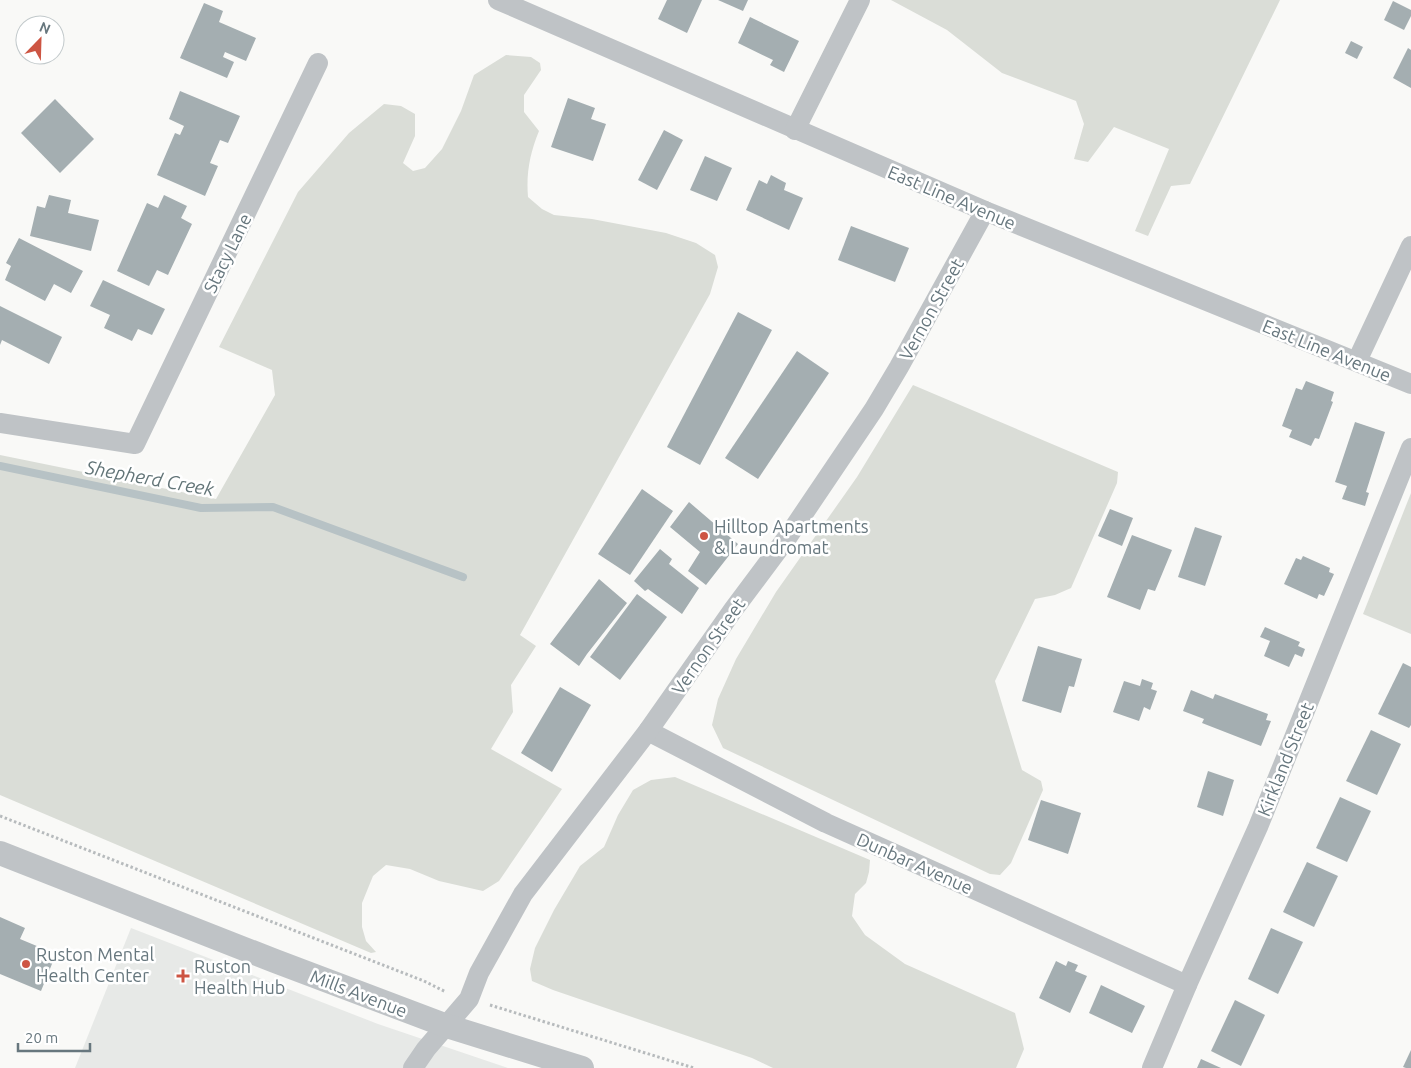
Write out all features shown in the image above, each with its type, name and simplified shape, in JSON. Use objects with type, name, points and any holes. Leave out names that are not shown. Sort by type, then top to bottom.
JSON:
[{"type":"street","name":"East Line Avenue","points":[[498,0],[985,211],[1411,384]]},
{"type":"street","points":[[795,130],[860,0]]},
{"type":"street","name":"Stacy Lane","points":[[0,423],[135,444],[318,63]]},
{"type":"street","name":"Vernon Street","points":[[413,1068],[426,1049],[469,999],[479,973],[523,894],[648,731],[733,610],[789,535],[874,409],[985,211]]},
{"type":"street","points":[[1357,361],[1411,246]]},
{"type":"street","name":"Kirkland Street","points":[[1152,1068],[1258,827],[1411,448]]},
{"type":"street","name":"Dunbar Avenue","points":[[648,731],[826,823],[1187,986]]},
{"type":"street","name":"Mills Avenue","points":[[0,853],[447,1026],[582,1068]]},
{"type":"path","points":[[0,816],[415,977],[443,991]]},
{"type":"path","points":[[493,1006],[694,1068]]},
{"type":"shaded area","points":[[891,0],[1280,0],[1190,184],[1171,186],[1148,236],[1135,231],[1169,149],[1114,127],[1088,162],[1074,159],[1084,124],[1076,101],[1002,73],[947,30]]},
{"type":"shaded area","points":[[506,55],[531,57],[540,63],[541,70],[524,95],[524,112],[539,131],[529,163],[528,197],[542,209],[554,215],[592,219],[666,233],[696,243],[715,255],[718,267],[710,294],[520,635],[536,646],[511,685],[513,712],[491,749],[562,789],[499,881],[483,891],[439,881],[410,869],[386,865],[373,876],[362,903],[362,927],[366,941],[376,952],[371,953],[0,795],[0,455],[216,499],[275,395],[272,370],[219,347],[298,192],[349,133],[384,104],[401,106],[415,114],[415,136],[403,163],[413,171],[425,168],[442,149],[461,111],[474,75]]},
{"type":"shaded area","points":[[913,385],[1118,472],[1117,483],[1071,588],[1055,595],[1035,599],[995,681],[1022,770],[1041,781],[1043,790],[1011,863],[1000,875],[990,874],[723,748],[712,725],[718,699],[736,659],[776,592],[857,477]]},
{"type":"shaded area","points":[[1411,493],[1411,634],[1363,614]]},
{"type":"shaded area","points":[[675,777],[870,860],[866,883],[855,894],[852,916],[865,935],[905,964],[1015,1013],[1024,1049],[1016,1068],[773,1068],[752,1058],[553,990],[532,981],[530,969],[535,948],[554,910],[580,866],[604,847],[618,815],[633,790],[651,780]]},
{"type":"shaded area","name":"Ruston Health Hub","points":[[131,928],[378,1024],[508,1068],[75,1068]]},
{"type":"building","points":[[667,0],[702,0],[687,33],[658,19]]},
{"type":"building","points":[[718,0],[748,0],[743,11]]},
{"type":"building","points":[[1393,1],[1411,10],[1411,16],[1404,30],[1384,20]]},
{"type":"building","points":[[204,3],[223,11],[219,22],[256,38],[246,61],[225,52],[223,57],[234,62],[227,78],[180,58]]},
{"type":"building","points":[[750,17],[799,41],[784,72],[770,65],[773,60],[738,43]]},
{"type":"building","points":[[1351,41],[1363,47],[1357,59],[1345,53]]},
{"type":"building","points":[[1408,48],[1411,50],[1411,88],[1393,78]]},
{"type":"building","points":[[180,91],[240,116],[228,143],[220,140],[210,163],[218,166],[205,196],[157,175],[175,133],[180,135],[184,126],[169,119]]},
{"type":"building","points":[[568,98],[595,108],[591,119],[606,124],[593,161],[551,147]]},
{"type":"building","points":[[55,99],[94,139],[60,173],[21,133]]},
{"type":"building","points":[[664,130],[683,140],[657,190],[638,180]]},
{"type":"building","points":[[705,156],[732,168],[717,201],[690,190]]},
{"type":"building","points":[[771,175],[786,183],[784,190],[803,198],[789,230],[746,210],[759,180],[767,184]]},
{"type":"building","points":[[49,195],[71,200],[68,213],[99,220],[91,251],[30,236],[37,206],[45,208]]},
{"type":"building","points":[[164,195],[187,206],[181,218],[192,224],[168,275],[157,270],[149,286],[117,271],[147,203],[158,208]]},
{"type":"building","points":[[851,226],[909,248],[895,282],[838,260]]},
{"type":"building","points":[[19,238],[83,271],[71,293],[54,284],[45,301],[5,280],[11,266],[6,263]]},
{"type":"building","points":[[103,280],[165,309],[152,335],[138,329],[132,341],[104,328],[110,315],[90,306]]},
{"type":"building","points":[[0,306],[62,337],[49,364],[2,340],[0,345]]},
{"type":"building","points":[[738,312],[772,330],[700,465],[667,447]]},
{"type":"building","points":[[797,351],[829,373],[758,479],[725,458]]},
{"type":"building","points":[[1306,381],[1334,392],[1331,401],[1333,402],[1319,439],[1315,438],[1311,446],[1289,437],[1292,430],[1282,426],[1296,388],[1302,390]]},
{"type":"building","points":[[1355,422],[1385,432],[1366,492],[1369,493],[1365,506],[1342,499],[1347,486],[1335,482]]},
{"type":"building","points":[[642,489],[673,511],[630,575],[598,554]]},
{"type":"building","name":"Hilltop Apartments & Laundromat","points":[[689,502],[738,544],[706,585],[688,571],[700,552],[670,527]]},
{"type":"building","points":[[1110,509],[1133,518],[1122,546],[1098,536]]},
{"type":"building","points":[[1195,527],[1222,536],[1205,586],[1178,577]]},
{"type":"building","points":[[1132,535],[1172,550],[1155,591],[1148,589],[1140,610],[1107,597]]},
{"type":"building","points":[[660,549],[672,559],[669,564],[699,588],[682,614],[648,589],[645,591],[634,581]]},
{"type":"building","points":[[1303,556],[1330,568],[1329,572],[1334,574],[1324,596],[1319,594],[1317,599],[1284,584],[1296,558],[1301,560]]},
{"type":"building","points":[[599,579],[627,603],[579,666],[550,644]]},
{"type":"building","points":[[637,594],[667,617],[620,680],[590,657]]},
{"type":"building","points":[[1265,627],[1300,642],[1298,646],[1305,649],[1302,657],[1295,654],[1289,667],[1264,656],[1270,641],[1260,637]]},
{"type":"building","points":[[1038,646],[1082,659],[1074,687],[1069,686],[1061,713],[1022,701]]},
{"type":"building","points":[[1403,663],[1411,667],[1411,725],[1409,728],[1378,714]]},
{"type":"building","points":[[1142,679],[1153,683],[1151,689],[1157,691],[1150,710],[1144,707],[1139,721],[1113,712],[1124,681],[1140,686]]},
{"type":"building","points":[[560,687],[591,705],[552,772],[521,753]]},
{"type":"building","points":[[1191,690],[1213,699],[1215,694],[1268,714],[1266,720],[1271,721],[1261,746],[1202,723],[1204,719],[1183,711]]},
{"type":"building","points":[[1371,730],[1401,744],[1377,795],[1346,781]]},
{"type":"building","points":[[1208,771],[1234,780],[1223,816],[1197,807]]},
{"type":"building","points":[[1340,797],[1371,811],[1347,862],[1316,848]]},
{"type":"building","points":[[1041,800],[1081,813],[1068,854],[1028,840]]},
{"type":"building","points":[[1307,862],[1338,876],[1314,927],[1283,912]]},
{"type":"building","name":"Ruston Mental Health Center","points":[[0,917],[25,928],[20,939],[56,954],[41,991],[0,974]]},
{"type":"building","points":[[1271,928],[1303,942],[1278,994],[1248,979]]},
{"type":"building","points":[[1056,961],[1066,966],[1068,961],[1078,965],[1075,971],[1087,976],[1070,1013],[1039,998]]},
{"type":"building","points":[[1101,985],[1145,1006],[1132,1033],[1089,1013]]},
{"type":"building","points":[[1235,1000],[1265,1015],[1241,1066],[1211,1051]]},
{"type":"building","points":[[1411,1050],[1411,1068],[1403,1067]]},
{"type":"building","points":[[1201,1059],[1221,1068],[1197,1068]]},
{"type":"waterway","name":"Shepherd Creek","points":[[0,466],[201,508],[273,507],[463,577]]},
{"type":"place","name":"Hilltop Apartments & Laundromat","points":[[704,536]]},
{"type":"place","name":"Ruston Mental Health Center","points":[[26,964]]},
{"type":"place","name":"Ruston Health Hub","points":[[183,976]]}]
